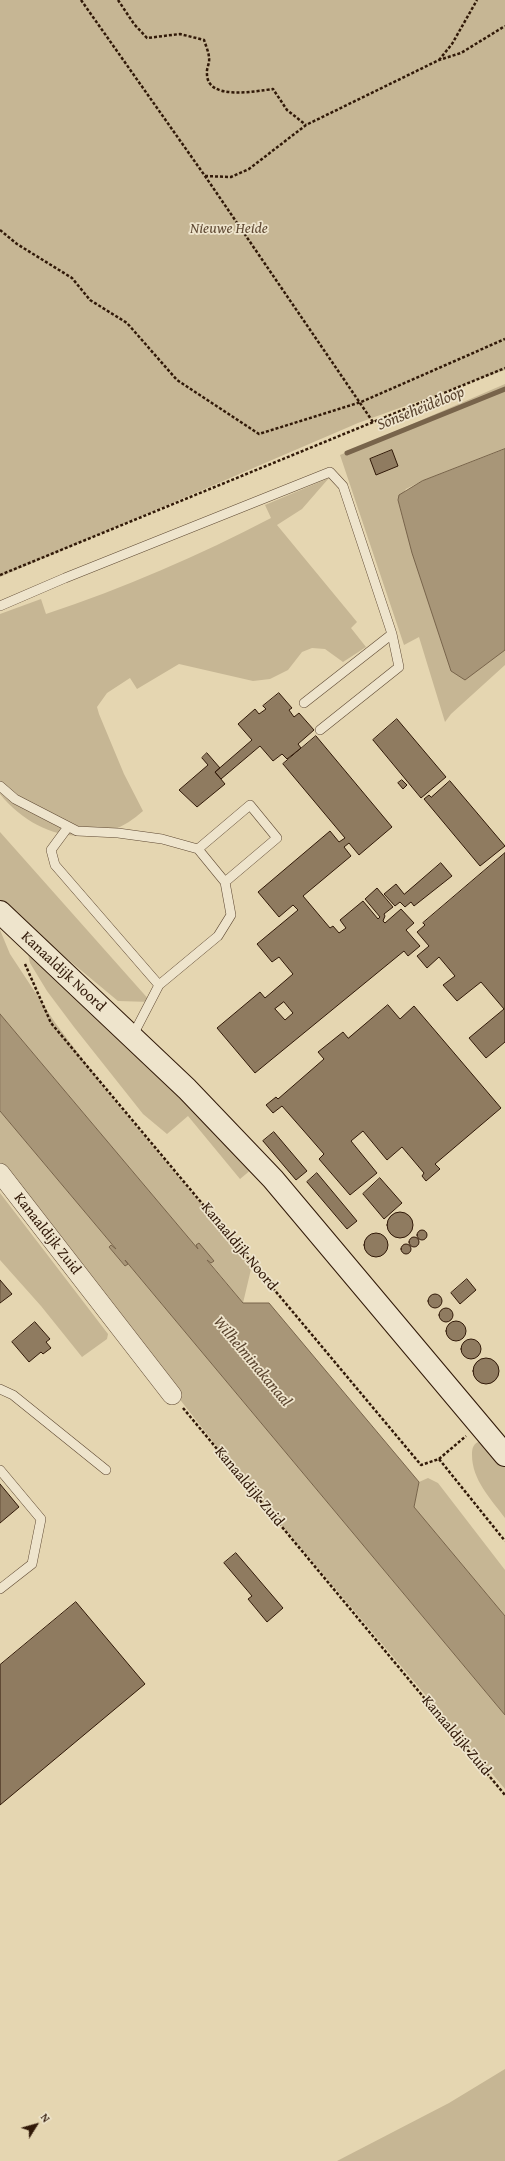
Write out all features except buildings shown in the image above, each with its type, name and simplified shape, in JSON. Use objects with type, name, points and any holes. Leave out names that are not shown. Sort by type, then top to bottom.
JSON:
[{"type":"street","name":"Kanaaldijk Noord","points":[[0,912],[187,1089],[273,1179],[505,1455]]},
{"type":"street","name":"Kanaaldijk Zuid","points":[[0,1173],[172,1395]]},
{"type":"lane","points":[[0,606],[65,578],[330,472],[343,486],[392,634],[399,667],[320,730]]},
{"type":"lane","points":[[304,704],[392,634]]},
{"type":"lane","points":[[0,786],[15,799],[77,831],[118,833],[162,839],[198,849],[225,882],[231,915],[218,936],[159,985],[132,1037]]},
{"type":"lane","points":[[198,849],[250,805],[277,838],[225,882]]},
{"type":"lane","points":[[68,827],[51,850],[55,865],[159,985]]},
{"type":"lane","points":[[0,1389],[13,1395],[106,1470]]},
{"type":"lane","points":[[0,1470],[40,1519],[32,1564],[0,1589]]},
{"type":"path","points":[[81,0],[205,176],[361,402],[373,422]]},
{"type":"path","points":[[118,0],[131,20],[146,38],[180,34],[204,40],[210,59],[206,74],[209,82],[215,88],[231,93],[273,89],[287,110],[306,125]]},
{"type":"path","points":[[439,60],[452,44],[477,0]]},
{"type":"path","points":[[205,176],[231,177],[249,169],[306,125],[439,60],[461,53],[505,26]]},
{"type":"path","points":[[0,230],[17,244],[72,278],[90,300],[127,323],[177,380],[259,434],[361,402],[505,339]]},
{"type":"path","points":[[0,575],[505,368]]},
{"type":"path","name":"Kanaaldijk Noord","points":[[24,960],[50,1023],[421,1465],[438,1459]]},
{"type":"path","name":"Kanaaldijk Zuid","points":[[172,1395],[505,1795]]},
{"type":"path","points":[[479,1425],[438,1459],[505,1541]]},
{"type":"green space","name":"Nieuwe Heide","points":[[0,0],[505,0],[505,370],[358,423],[0,577]]},
{"type":"green space","points":[[505,384],[505,449],[422,481],[406,489],[398,500],[404,521],[465,679],[505,650],[505,665],[451,714],[445,722],[419,637],[404,645],[340,455]]},
{"type":"green space","points":[[329,478],[302,509],[277,525],[357,622],[351,628],[366,647],[343,662],[325,649],[312,648],[302,652],[288,670],[270,679],[253,681],[179,664],[137,689],[130,678],[107,693],[97,707],[124,774],[143,811],[125,824],[107,832],[88,836],[68,835],[50,830],[32,822],[15,810],[0,794],[0,614],[41,599],[46,614],[132,582],[188,558],[271,518],[265,505]]},
{"type":"green space","points":[[0,832],[151,1002],[118,1001],[0,903]]},
{"type":"green space","points":[[0,930],[10,954],[56,1024],[109,1094],[252,1265],[243,1303],[207,1259],[214,1261],[198,1249],[0,1014]]},
{"type":"green space","points":[[28,954],[192,1105],[252,1169],[240,1179],[188,1116],[167,1134],[143,1114],[47,991],[30,963]]},
{"type":"green space","points":[[0,1111],[116,1249],[110,1247],[125,1266],[125,1260],[505,1715],[505,1789],[240,1476],[108,1308],[0,1165]]},
{"type":"green space","points":[[0,1193],[108,1334],[107,1339],[82,1357],[41,1306],[0,1260]]},
{"type":"green space","points":[[481,1441],[505,1462],[505,1518],[483,1489],[475,1473],[472,1450],[475,1444]]},
{"type":"green space","points":[[428,1478],[438,1483],[505,1570],[505,1616],[414,1507],[419,1482]]},
{"type":"green space","points":[[505,2069],[505,2161],[337,2161],[449,2103]]},
{"type":"water","points":[[505,449],[505,650],[465,680],[451,671],[412,553],[398,500],[399,495],[422,481]]},
{"type":"water","name":"Wilhelminakanaal","points":[[0,1014],[198,1249],[196,1245],[199,1243],[214,1261],[211,1263],[207,1260],[243,1303],[269,1303],[419,1482],[414,1507],[505,1616],[505,1715],[125,1260],[128,1264],[125,1266],[109,1247],[111,1245],[116,1249],[0,1111]]},
{"type":"waterway","name":"Sonseheideloop","points":[[347,453],[505,389]]}]
